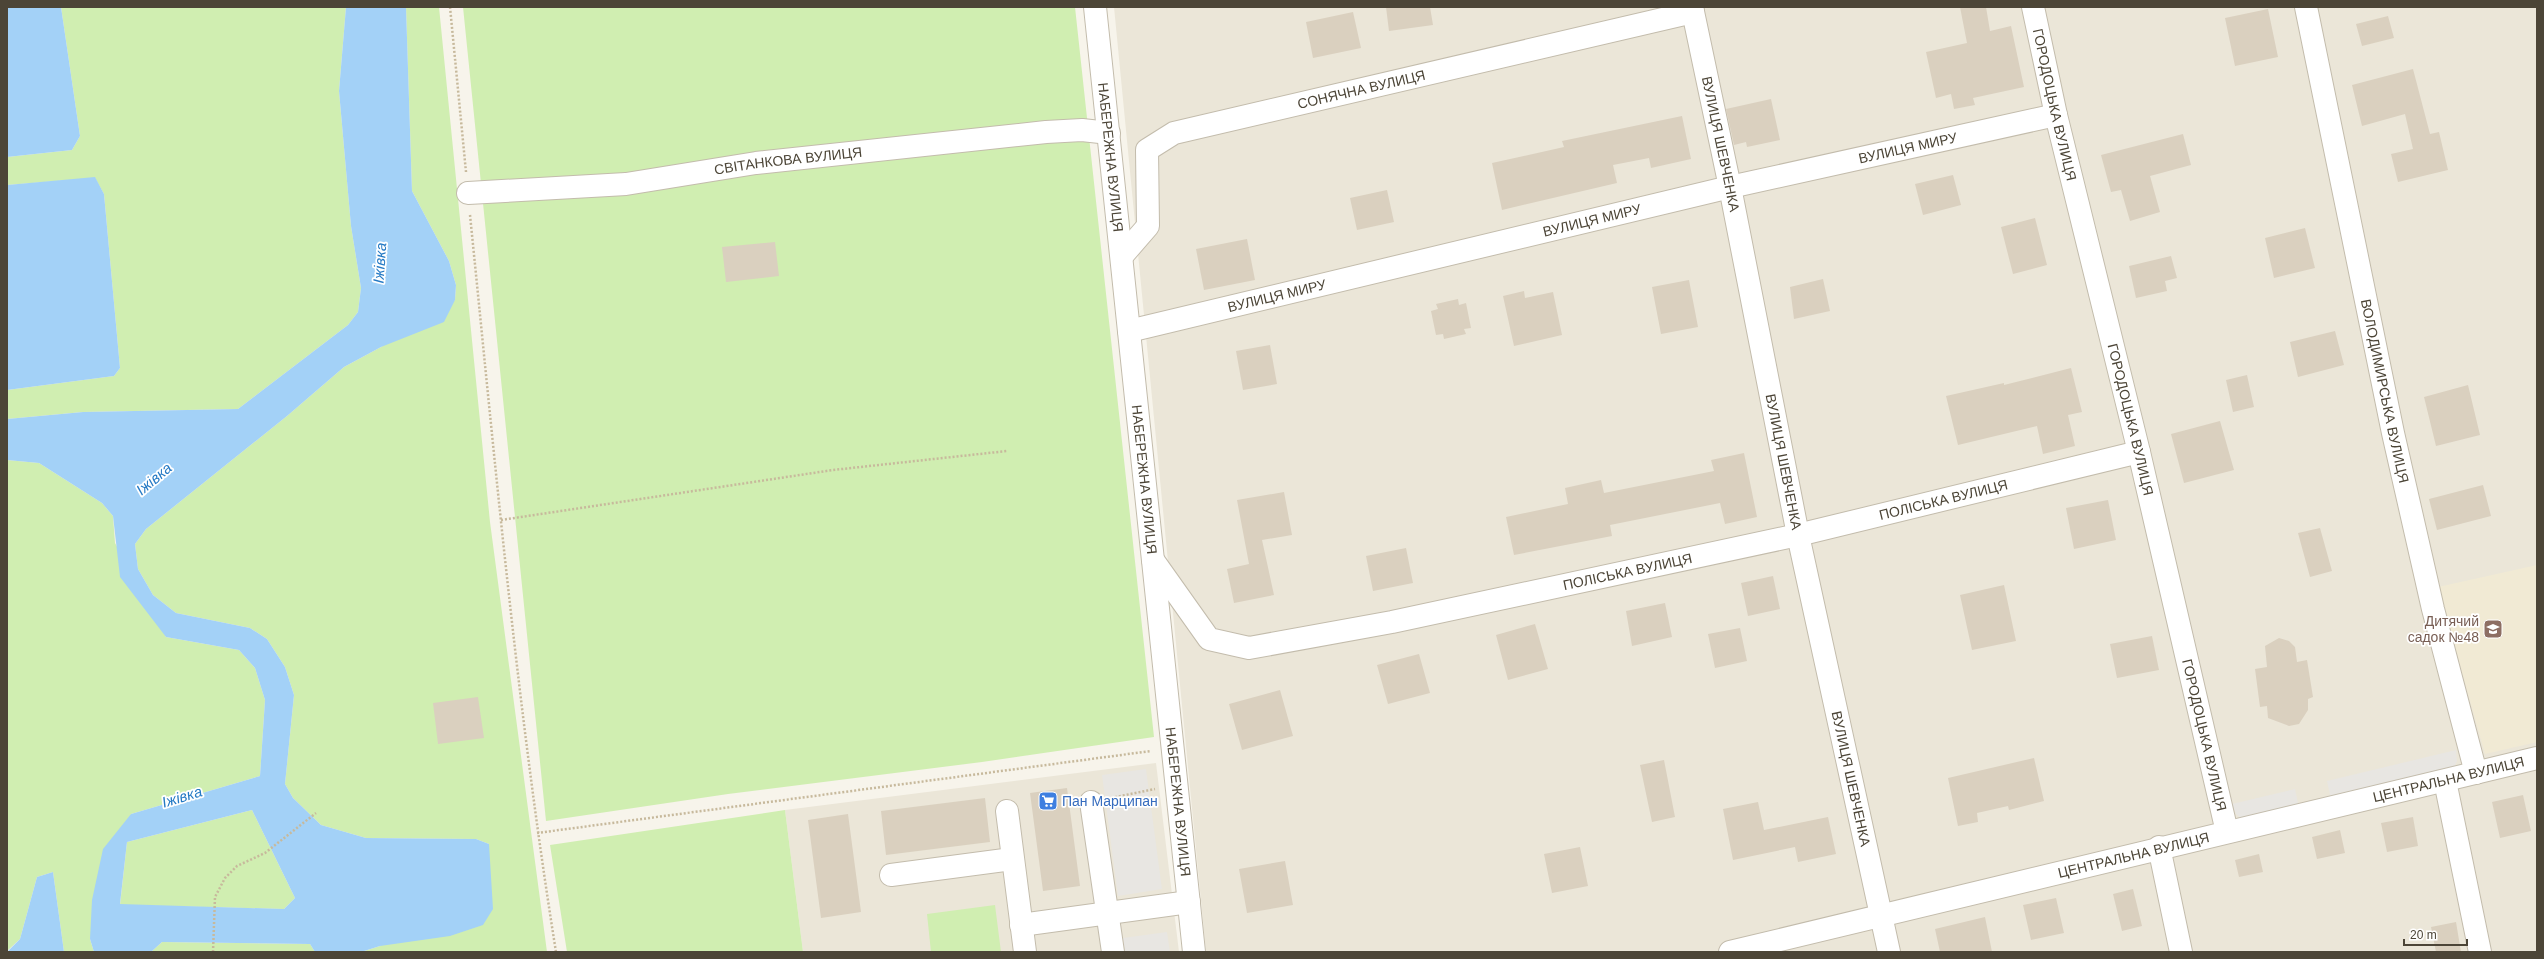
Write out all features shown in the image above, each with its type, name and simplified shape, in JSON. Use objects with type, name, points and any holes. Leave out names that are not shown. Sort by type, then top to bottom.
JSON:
[{"type":"street","name":"НАБЕРЕЖНА ВУЛИЦЯ","points":[[1096,7],[1194,952]]},
{"type":"street","name":"ГОРОДОЦЬКА ВУЛИЦЯ","points":[[2033,7],[2056,115],[2139,452],[2227,832]]},
{"type":"street","name":"ВОЛОДИМИРСЬКА ВУЛИЦЯ","points":[[2306,7],[2393,433],[2433,609],[2476,773]]},
{"type":"street","name":"ВУЛИЦЯ ШЕВЧЕНКА","points":[[1692,9],[1730,188],[1798,536],[1889,952]]},
{"type":"street","name":"СОНЯЧНА ВУЛИЦЯ","points":[[1122,256],[1148,226],[1147,150],[1174,133],[1692,9]]},
{"type":"street","name":"ВУЛИЦЯ МИРУ","points":[[1130,331],[1730,188],[2056,115]]},
{"type":"street","name":"СВІТАНКОВА ВУЛИЦЯ","points":[[468,193],[626,184],[756,163],[1046,132],[1082,130],[1109,133]]},
{"type":"street","name":"ПОЛІСЬКА ВУЛИЦЯ","points":[[1153,560],[1209,639],[1249,648],[1392,622],[1798,536],[2139,452]]},
{"type":"street","name":"ЦЕНТРАЛЬНА ВУЛИЦЯ","points":[[1730,952],[2159,847],[2445,781],[2537,758]]},
{"type":"street","points":[[2445,781],[2480,952]]},
{"type":"street","points":[[1091,802],[1113,952]]},
{"type":"street","points":[[1007,811],[1025,952]]},
{"type":"street","points":[[2159,847],[2181,952]]},
{"type":"street","points":[[891,875],[1012,859]]},
{"type":"street","points":[[1021,925],[1189,902]]},
{"type":"path","points":[[450,7],[501,520],[537,833],[556,952]]},
{"type":"path","points":[[501,520],[833,470],[1007,451]]},
{"type":"path","points":[[537,833],[1173,748]]},
{"type":"path","points":[[1091,802],[1158,789]]},
{"type":"path","points":[[213,951],[215,897],[225,878],[237,866],[265,853],[316,813]]},
{"type":"shaded area","points":[[1114,7],[2537,7],[2537,952],[1206,952]]},
{"type":"shaded area","name":"Дитячий садок №48","points":[[2537,565],[2537,742],[2485,754],[2438,587]]},
{"type":"shaded area","points":[[2456,750],[2457,761],[2454,768],[2331,799],[2327,781]]},
{"type":"shaded area","points":[[1156,763],[1179,952],[803,952],[785,810]]},
{"type":"shaded area","points":[[1146,769],[1162,889],[1118,896],[1102,775]]},
{"type":"shaded area","points":[[2295,789],[2299,808],[2244,821],[2236,814],[2232,804]]},
{"type":"shaded area","points":[[1167,932],[1170,952],[1125,952],[1123,938]]},
{"type":"green space","points":[[61,7],[346,7],[339,91],[351,226],[361,288],[358,312],[348,325],[238,409],[83,412],[7,419],[7,390],[114,376],[120,368],[104,194],[95,178],[7,185],[7,157],[72,150],[80,136]]},
{"type":"green space","points":[[406,7],[439,7],[490,522],[547,952],[361,952],[380,946],[489,844],[476,839],[366,838],[321,825],[293,798],[285,784],[294,695],[285,667],[267,639],[250,628],[176,613],[153,595],[138,569],[135,544],[146,529],[287,416],[344,367],[381,347],[455,300],[456,285],[449,261],[412,191]]},
{"type":"green space","points":[[463,7],[1075,7],[1154,737],[982,762],[728,794],[546,821]]},
{"type":"green space","points":[[7,460],[39,463],[102,503],[113,516],[115,543],[166,637],[239,650],[255,668],[265,700],[260,776],[131,814],[90,939],[94,952],[64,952],[53,872],[37,877],[20,939],[7,951]]},
{"type":"green space","points":[[252,810],[295,898],[284,909],[120,905],[127,842]]},
{"type":"green space","points":[[785,810],[803,952],[567,952],[550,845]]},
{"type":"green space","points":[[995,905],[1001,952],[931,952],[927,914]]},
{"type":"green space","points":[[162,942],[310,944],[315,952],[151,952]]},
{"type":"water","points":[[7,7],[61,7],[80,136],[72,150],[7,157]]},
{"type":"water","name":"Іжівка","points":[[346,7],[406,7],[412,191],[449,261],[456,285],[455,300],[444,322],[381,347],[344,367],[287,416],[146,529],[135,544],[138,569],[153,595],[176,613],[250,628],[267,639],[285,667],[294,695],[285,784],[293,798],[321,825],[366,838],[476,839],[489,844],[493,909],[483,925],[450,936],[380,946],[361,952],[315,952],[310,944],[162,942],[151,952],[94,952],[90,939],[92,900],[103,849],[131,814],[260,776],[265,700],[255,668],[239,650],[166,637],[120,577],[113,516],[102,503],[39,463],[7,460],[7,419],[83,412],[238,409],[348,325],[358,312],[361,288],[351,226],[339,91]],"holes":[[[252,810],[295,898],[284,909],[120,904],[127,842]]]},
{"type":"water","points":[[95,177],[104,194],[120,368],[114,376],[7,390],[7,185]]},
{"type":"water","points":[[53,872],[64,952],[7,952],[20,939],[37,877]]},
{"type":"building","points":[[1386,7],[1430,7],[1433,25],[1389,31]]},
{"type":"building","points":[[1960,7],[1986,7],[1990,31],[2011,26],[2024,87],[1973,98],[1975,105],[1954,109],[1951,94],[1936,98],[1926,52],[1967,43]]},
{"type":"building","points":[[2268,9],[2278,57],[2235,66],[2225,18]]},
{"type":"building","points":[[1353,12],[1361,48],[1313,58],[1306,22]]},
{"type":"building","points":[[2388,16],[2394,38],[2362,46],[2356,24]]},
{"type":"building","points":[[2413,69],[2430,134],[2439,132],[2448,170],[2398,182],[2391,154],[2413,149],[2405,114],[2362,126],[2352,85]]},
{"type":"building","points":[[1771,99],[1780,140],[1747,147],[1746,142],[1734,145],[1726,109]]},
{"type":"building","points":[[1682,116],[1691,159],[1651,168],[1649,158],[1613,165],[1617,183],[1502,210],[1492,163],[1564,147],[1562,141]]},
{"type":"building","points":[[2183,134],[2191,165],[2150,176],[2160,212],[2130,221],[2121,190],[2111,192],[2101,155]]},
{"type":"building","points":[[1953,175],[1961,205],[1923,215],[1915,184]]},
{"type":"building","points":[[1387,190],[1394,222],[1357,230],[1350,198]]},
{"type":"building","points":[[2035,218],[2047,265],[2013,274],[2001,227]]},
{"type":"building","points":[[2305,228],[2315,268],[2274,278],[2265,238]]},
{"type":"building","points":[[1247,239],[1255,280],[1204,290],[1196,249]]},
{"type":"building","points":[[775,242],[779,276],[726,282],[722,247]]},
{"type":"building","points":[[2171,256],[2177,278],[2165,281],[2167,291],[2136,298],[2129,266]]},
{"type":"building","points":[[1823,279],[1830,311],[1794,319],[1790,287]]},
{"type":"building","points":[[1689,280],[1698,327],[1661,334],[1652,287]]},
{"type":"building","points":[[1524,291],[1525,298],[1553,292],[1562,335],[1514,346],[1503,296]]},
{"type":"building","points":[[1458,299],[1459,305],[1466,303],[1471,328],[1464,329],[1466,334],[1444,339],[1443,334],[1436,335],[1431,311],[1438,309],[1436,304]]},
{"type":"building","points":[[2335,331],[2344,365],[2298,377],[2290,342]]},
{"type":"building","points":[[1270,345],[1277,384],[1243,390],[1236,351]]},
{"type":"building","points":[[2071,368],[2082,412],[2068,415],[2075,446],[2043,454],[2037,426],[1958,445],[1946,396],[2004,383],[2004,385]]},
{"type":"building","points":[[2247,375],[2254,407],[2233,412],[2226,380]]},
{"type":"building","points":[[2468,385],[2480,435],[2436,446],[2424,397]]},
{"type":"building","points":[[2220,421],[2234,470],[2184,483],[2171,434]]},
{"type":"building","points":[[1744,453],[1757,517],[1725,524],[1720,503],[1610,525],[1612,536],[1514,555],[1506,517],[1568,504],[1565,488],[1601,480],[1604,493],[1714,471],[1711,460]]},
{"type":"building","points":[[2483,485],[2491,516],[2437,530],[2429,499]]},
{"type":"building","points":[[1284,492],[1292,535],[1262,540],[1274,595],[1234,603],[1227,569],[1249,564],[1237,500]]},
{"type":"building","points":[[2108,500],[2116,540],[2074,549],[2066,508]]},
{"type":"building","points":[[2320,528],[2332,571],[2310,577],[2298,533]]},
{"type":"building","points":[[1406,548],[1413,583],[1373,591],[1366,556]]},
{"type":"building","points":[[1773,576],[1780,609],[1748,616],[1741,583]]},
{"type":"building","points":[[2004,585],[2016,641],[1972,650],[1960,595]]},
{"type":"building","points":[[1665,603],[1672,637],[1632,646],[1626,611]]},
{"type":"building","points":[[1535,624],[1548,669],[1508,680],[1496,635]]},
{"type":"building","points":[[1740,628],[1747,661],[1715,668],[1708,634]]},
{"type":"building","points":[[2152,636],[2159,670],[2117,678],[2110,644]]},
{"type":"building","points":[[2279,638],[2289,641],[2295,647],[2297,662],[2307,660],[2313,697],[2308,699],[2308,710],[2299,724],[2289,726],[2268,718],[2267,706],[2260,707],[2255,669],[2267,667],[2265,646]]},
{"type":"building","points":[[1419,654],[1430,693],[1388,704],[1377,665]]},
{"type":"building","points":[[1280,690],[1293,736],[1242,750],[1229,704]]},
{"type":"building","points":[[478,697],[484,738],[438,744],[433,703]]},
{"type":"building","points":[[2034,758],[2044,801],[2009,810],[2008,806],[1977,813],[1978,822],[1958,826],[1948,778]]},
{"type":"building","points":[[1664,760],[1675,817],[1652,822],[1640,765]]},
{"type":"building","points":[[1067,788],[1080,886],[1043,891],[1030,793]]},
{"type":"building","points":[[2523,795],[2531,831],[2500,838],[2492,802]]},
{"type":"building","points":[[985,798],[990,842],[886,855],[881,811]]},
{"type":"building","points":[[1758,802],[1764,830],[1828,817],[1836,854],[1798,862],[1795,847],[1733,860],[1723,809]]},
{"type":"building","points":[[848,814],[861,912],[821,918],[808,820]]},
{"type":"building","points":[[2413,817],[2418,846],[2387,852],[2381,823]]},
{"type":"building","points":[[2340,830],[2345,853],[2317,859],[2312,837]]},
{"type":"building","points":[[1580,847],[1588,886],[1552,893],[1544,854]]},
{"type":"building","points":[[2259,854],[2263,872],[2239,877],[2235,860]]},
{"type":"building","points":[[1285,861],[1293,905],[1247,913],[1239,869]]},
{"type":"building","points":[[2133,889],[2142,926],[2122,931],[2113,894]]},
{"type":"building","points":[[2056,898],[2064,933],[2031,940],[2023,905]]},
{"type":"building","points":[[1985,917],[1992,952],[1940,952],[1935,929]]},
{"type":"building","points":[[2456,922],[2461,952],[2436,952],[2431,927]]},
{"type":"place","name":"Дитячий садок №48","points":[[2493,629]]},
{"type":"place","name":"Пан Марципан","points":[[1048,801]]}]
